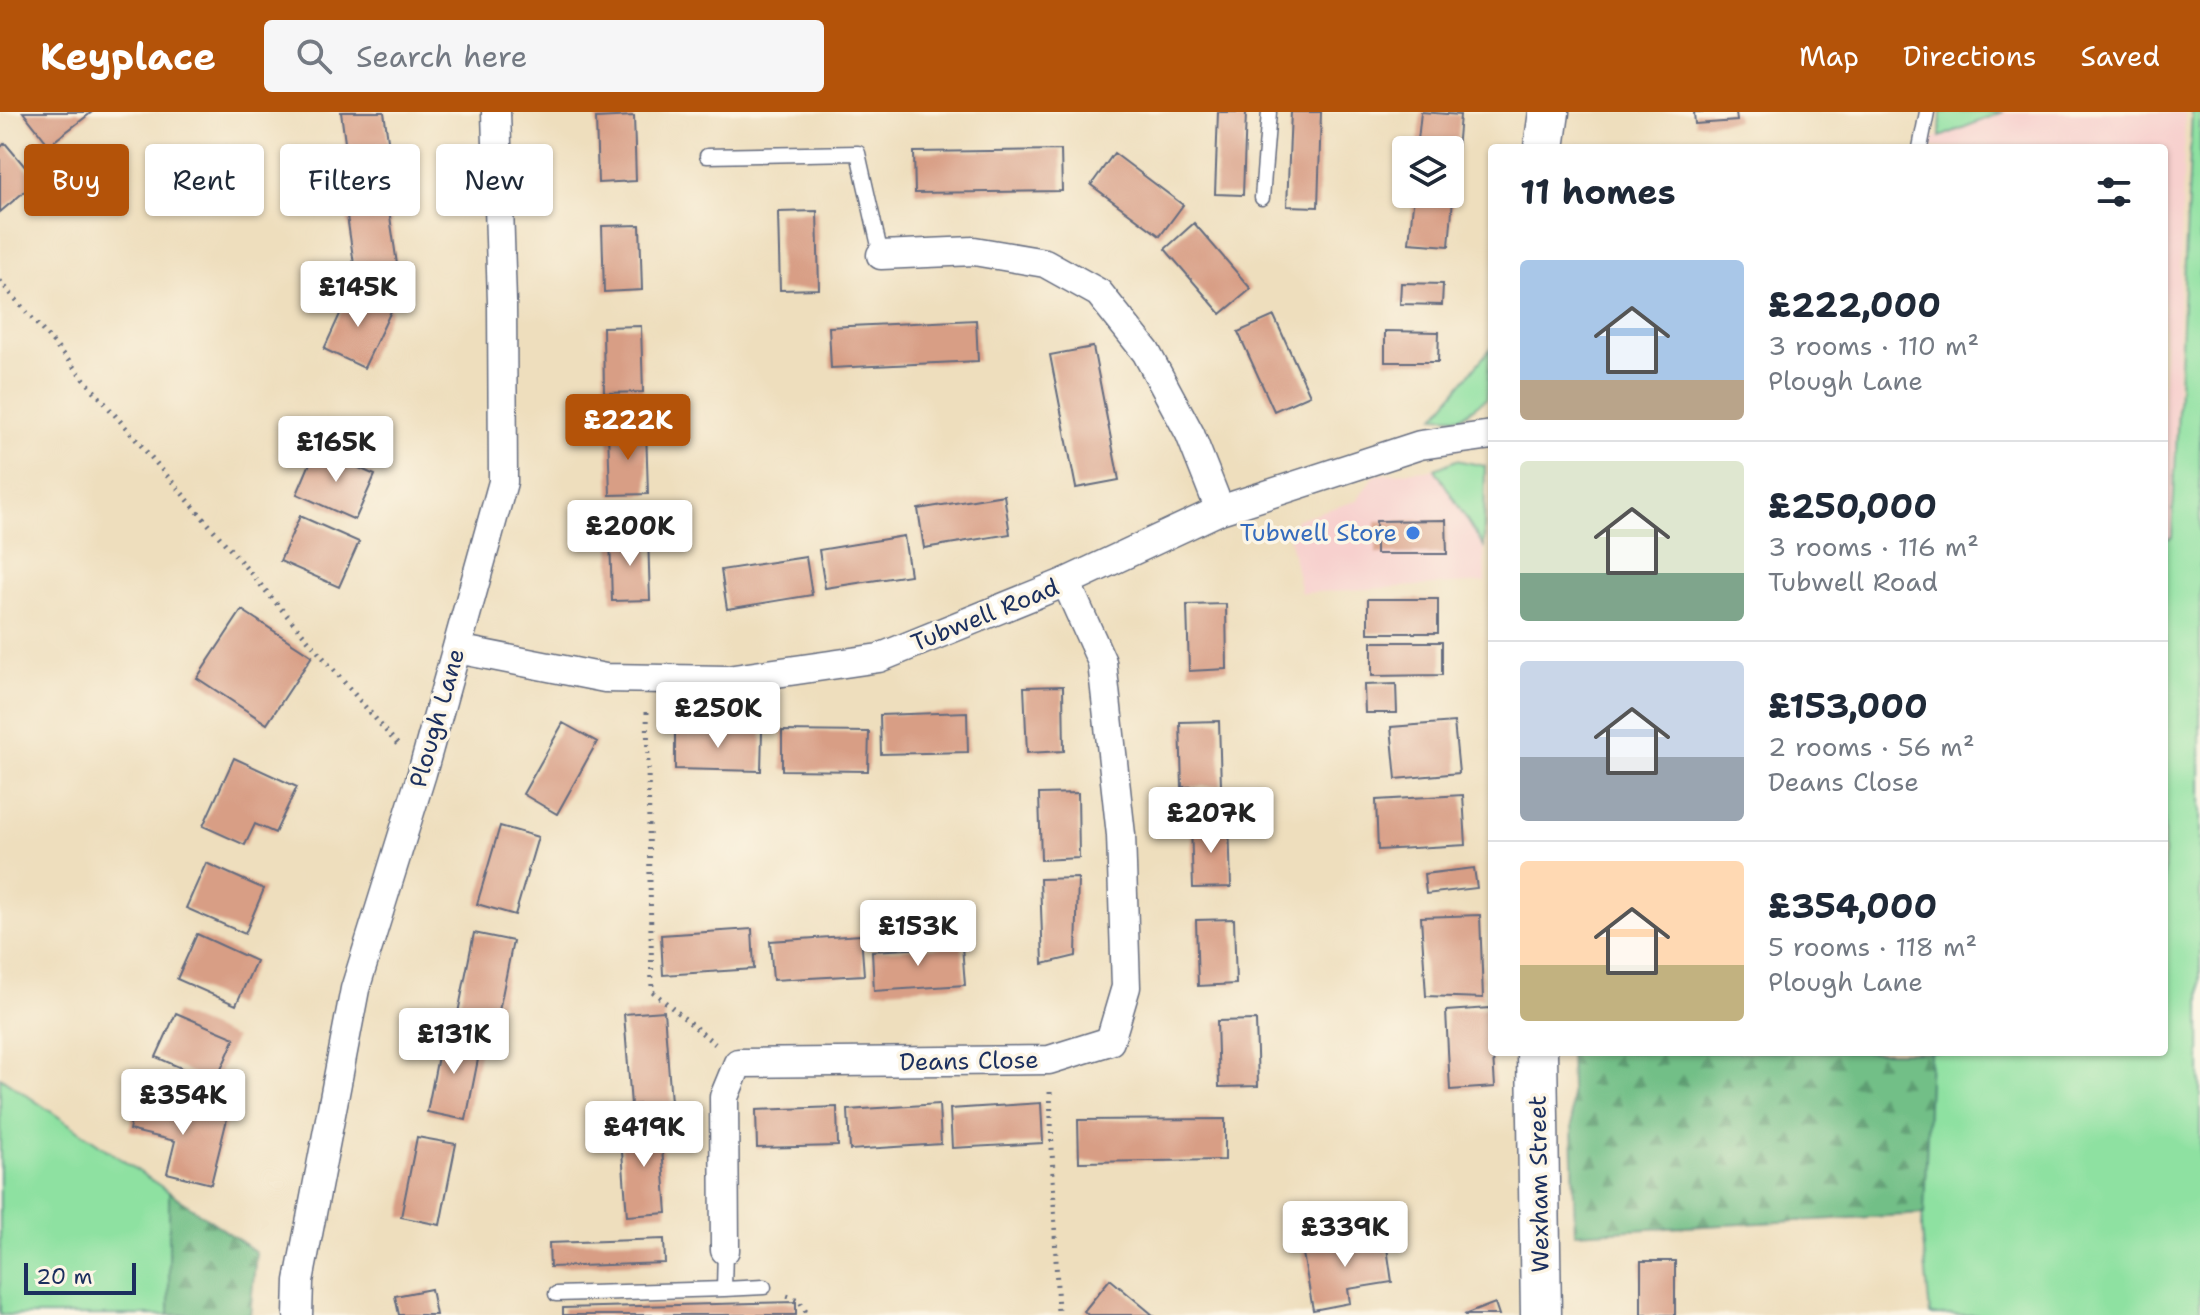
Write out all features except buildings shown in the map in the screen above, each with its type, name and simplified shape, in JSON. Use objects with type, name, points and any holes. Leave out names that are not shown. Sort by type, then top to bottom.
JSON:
[{"type":"street","name":"Plough Lane","points":[[298,1315],[299,1281],[355,989],[422,773],[503,482],[502,302],[496,112]]},
{"type":"street","points":[[1545,144],[1549,112]]},
{"type":"street","points":[[881,255],[974,251],[1045,263],[1099,293],[1146,352],[1190,434],[1220,510]]},
{"type":"street","name":"Tubwell Road","points":[[457,649],[605,678],[647,679],[727,680],[879,658],[1066,582],[1220,510],[1420,445],[1488,436]]},
{"type":"street","name":"Deans Close","points":[[738,1063],[1049,1060],[1110,1041],[1126,987],[1121,835],[1102,662],[1066,582]]},
{"type":"street","name":"Wexham Street","points":[[1537,1056],[1541,1315]]},
{"type":"street","points":[[725,1250],[724,1097],[738,1063]]},
{"type":"lane","points":[[1262,198],[1269,112]]},
{"type":"lane","points":[[1921,144],[1927,112]]},
{"type":"lane","points":[[707,156],[858,153],[881,255]]},
{"type":"lane","points":[[724,1289],[725,1250]]},
{"type":"lane","points":[[556,1294],[764,1287]]},
{"type":"path","points":[[0,281],[422,773]]},
{"type":"path","points":[[647,679],[652,991],[738,1063]]},
{"type":"path","points":[[1049,1060],[1058,1315]]},
{"type":"shaded area","points":[[1995,112],[2185,112],[2172,543],[2168,544],[2168,144],[1931,144],[1932,139]]},
{"type":"shaded area","points":[[1435,469],[1484,547],[1485,582],[1301,593],[1288,531],[1297,519],[1356,501],[1375,475]]},
{"type":"green space","points":[[1941,112],[2003,112],[1940,137]]},
{"type":"green space","points":[[2192,112],[2200,112],[2200,1315],[1930,1315],[1922,1229],[1930,1056],[2168,1056],[2168,538],[2172,537]]},
{"type":"green space","points":[[1488,351],[1487,398],[1461,417],[1435,416]]},
{"type":"green space","points":[[1456,460],[1485,466],[1484,547],[1435,469]]},
{"type":"green space","points":[[1570,1056],[1930,1056],[1924,1214],[1575,1233]]},
{"type":"green space","points":[[0,1077],[169,1192],[169,1315],[0,1315]]},
{"type":"green space","points":[[169,1192],[256,1252],[250,1315],[169,1315]]},
{"type":"place","name":"Tubwell Store","points":[[1413,533]]}]
